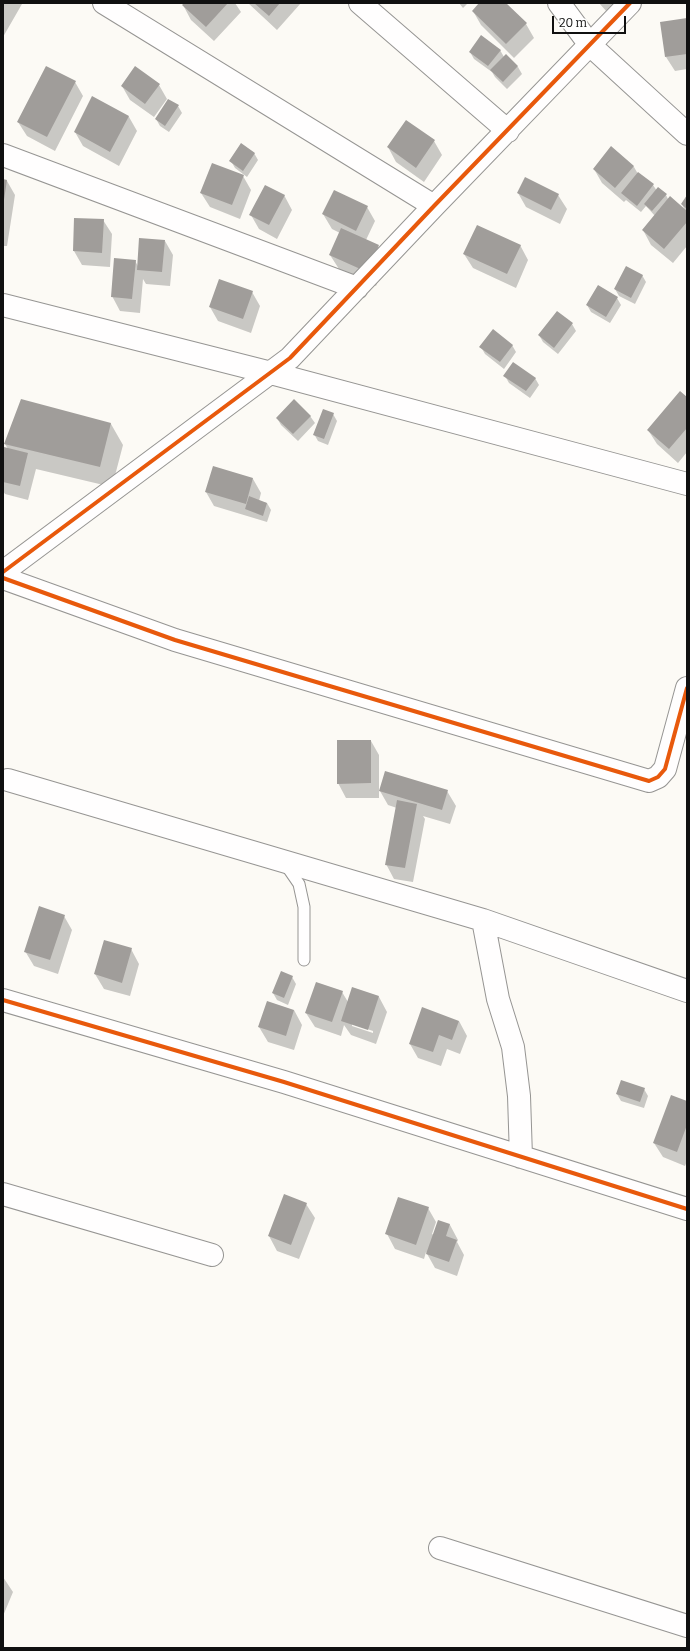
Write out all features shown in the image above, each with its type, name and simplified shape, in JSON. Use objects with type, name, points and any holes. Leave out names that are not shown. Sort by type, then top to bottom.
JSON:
[{"type":"street","points":[[104,3],[434,206]]},
{"type":"street","points":[[360,3],[508,131]]},
{"type":"street","points":[[559,3],[590,45],[687,134]]},
{"type":"street","points":[[3,572],[290,358],[630,3]]},
{"type":"street","points":[[3,155],[357,288]]},
{"type":"street","points":[[3,305],[271,373],[687,484]]},
{"type":"street","points":[[3,578],[175,640],[649,780],[658,777],[665,769],[687,688]]},
{"type":"street","points":[[8,780],[483,920],[687,991]]},
{"type":"street","points":[[483,920],[498,1000],[513,1046],[519,1096],[521,1157]]},
{"type":"street","points":[[3,1000],[284,1082],[687,1209]]},
{"type":"street","points":[[3,1194],[212,1255]]},
{"type":"street","points":[[440,1548],[687,1626]]},
{"type":"lane","points":[[285,862],[299,884],[304,907],[304,960]]},
{"type":"building","points":[[184,3],[228,3],[206,27],[182,5]]},
{"type":"building","points":[[254,3],[280,3],[269,16]]},
{"type":"building","points":[[479,3],[506,3],[527,23],[506,44],[472,11]]},
{"type":"building","points":[[687,18],[687,54],[665,57],[660,22]]},
{"type":"building","points":[[481,35],[501,50],[488,66],[469,52]]},
{"type":"building","points":[[506,54],[518,66],[503,82],[490,70]]},
{"type":"building","points":[[46,66],[76,81],[47,137],[17,122]]},
{"type":"building","points":[[135,66],[160,84],[145,104],[121,86]]},
{"type":"building","points":[[92,96],[129,116],[110,152],[74,132]]},
{"type":"building","points":[[168,99],[179,105],[165,126],[155,119]]},
{"type":"building","points":[[406,120],[435,140],[416,168],[387,147]]},
{"type":"building","points":[[241,143],[255,153],[243,171],[229,161]]},
{"type":"building","points":[[611,146],[634,166],[615,188],[593,169]]},
{"type":"building","points":[[212,163],[244,175],[232,205],[200,193]]},
{"type":"building","points":[[638,172],[654,184],[637,206],[621,193]]},
{"type":"building","points":[[525,177],[559,194],[551,210],[517,193]]},
{"type":"building","points":[[3,179],[7,180],[4,200],[3,200]]},
{"type":"building","points":[[265,185],[285,195],[269,225],[249,215]]},
{"type":"building","points":[[658,187],[667,194],[652,211],[644,204]]},
{"type":"building","points":[[334,190],[368,206],[356,231],[322,214]]},
{"type":"building","points":[[687,195],[687,209],[681,204]]},
{"type":"building","points":[[670,196],[687,211],[687,222],[664,249],[642,230]]},
{"type":"building","points":[[74,218],[104,219],[102,253],[73,251]]},
{"type":"building","points":[[477,225],[521,245],[507,274],[463,254]]},
{"type":"building","points":[[341,228],[379,245],[367,272],[329,255]]},
{"type":"building","points":[[139,238],[165,240],[162,272],[137,270]]},
{"type":"building","points":[[114,258],[136,260],[132,299],[111,297]]},
{"type":"building","points":[[626,266],[643,275],[631,298],[614,289]]},
{"type":"building","points":[[219,279],[253,291],[243,319],[209,307]]},
{"type":"building","points":[[598,285],[618,297],[606,317],[586,305]]},
{"type":"building","points":[[557,311],[573,323],[554,348],[538,335]]},
{"type":"building","points":[[493,329],[513,345],[500,362],[479,347]]},
{"type":"building","points":[[513,362],[536,378],[526,391],[503,376]]},
{"type":"building","points":[[680,391],[687,397],[687,428],[669,449],[647,430]]},
{"type":"building","points":[[21,399],[111,423],[100,467],[4,444]]},
{"type":"building","points":[[294,399],[311,416],[293,434],[276,418]]},
{"type":"building","points":[[323,409],[334,413],[324,439],[313,435]]},
{"type":"building","points":[[4,447],[28,453],[20,486],[3,482]]},
{"type":"building","points":[[213,466],[253,478],[246,504],[205,492]]},
{"type":"building","points":[[249,496],[267,503],[263,516],[245,509]]},
{"type":"building","points":[[337,740],[371,740],[371,783],[337,784]]},
{"type":"building","points":[[385,771],[448,790],[442,810],[379,791]]},
{"type":"building","points":[[397,800],[417,804],[405,868],[385,865]]},
{"type":"building","points":[[39,906],[65,915],[50,960],[24,952]]},
{"type":"building","points":[[104,940],[132,948],[122,983],[94,974]]},
{"type":"building","points":[[281,971],[293,976],[284,998],[272,993]]},
{"type":"building","points":[[316,982],[343,991],[332,1022],[305,1013]]},
{"type":"building","points":[[352,987],[379,996],[368,1030],[341,1021]]},
{"type":"building","points":[[267,1001],[294,1010],[286,1036],[258,1027]]},
{"type":"building","points":[[422,1007],[459,1021],[452,1040],[439,1035],[433,1052],[409,1044]]},
{"type":"building","points":[[621,1080],[645,1088],[640,1102],[616,1094]]},
{"type":"building","points":[[671,1095],[687,1101],[687,1125],[677,1152],[653,1143]]},
{"type":"building","points":[[284,1194],[307,1203],[291,1245],[268,1236]]},
{"type":"building","points":[[398,1197],[429,1207],[416,1245],[385,1234]]},
{"type":"building","points":[[438,1220],[450,1224],[446,1236],[457,1240],[449,1262],[426,1254]]},
{"type":"cycle path","points":[[3,572],[290,358],[630,3]]},
{"type":"cycle path","points":[[3,578],[175,640],[649,781],[658,777],[665,769],[687,688]]},
{"type":"cycle path","points":[[3,1000],[284,1082],[687,1209]]}]
